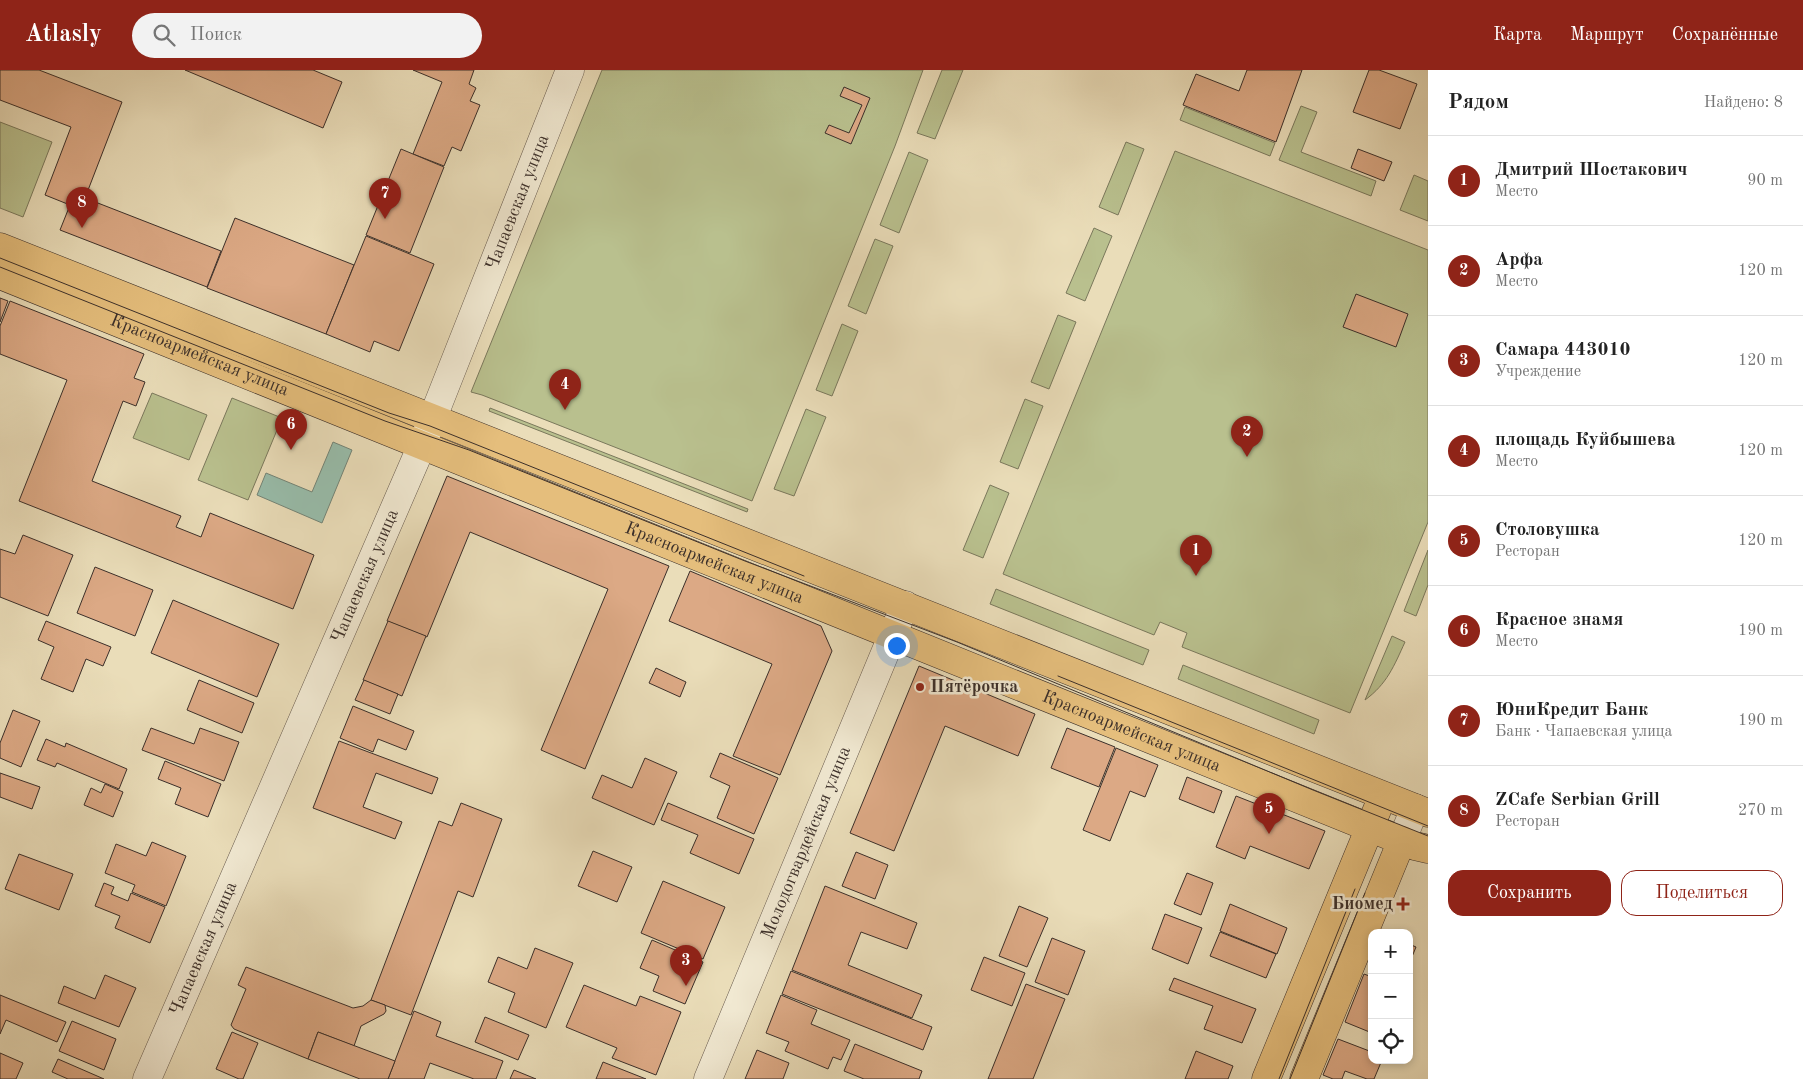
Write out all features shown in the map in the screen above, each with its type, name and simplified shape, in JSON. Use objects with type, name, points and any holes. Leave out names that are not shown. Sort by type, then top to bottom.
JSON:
[{"type":"main road","name":"Красноармейская улица","points":[[0,247],[1422,810]]},
{"type":"main road","name":"Красноармейская улица","points":[[0,274],[1428,849]]},
{"type":"main road","points":[[1266,1079],[1383,795]]},
{"type":"main road","points":[[1304,1079],[1402,840]]},
{"type":"street","name":"Чапаевская улица","points":[[147,1079],[422,445],[570,70]]},
{"type":"street","name":"Молодогвардейская улица","points":[[708,1079],[904,605]]},
{"type":"street","points":[[1402,840],[1422,810]]},
{"type":"shaded area","points":[[602,70],[923,70],[895,146],[752,501],[471,392]]},
{"type":"shaded area","points":[[942,70],[963,70],[935,139],[917,133]]},
{"type":"shaded area","points":[[1301,106],[1317,112],[1301,152],[1376,181],[1371,196],[1279,160]]},
{"type":"shaded area","points":[[1185,107],[1275,143],[1270,156],[1180,120]]},
{"type":"shaded area","points":[[0,122],[52,142],[23,217],[0,208]]},
{"type":"shaded area","points":[[1126,142],[1144,149],[1118,215],[1099,207]]},
{"type":"shaded area","points":[[1175,151],[1428,250],[1428,522],[1350,713],[1182,647],[1187,633],[1160,622],[1154,635],[1003,574]]},
{"type":"shaded area","points":[[909,152],[928,160],[899,233],[880,225]]},
{"type":"shaded area","points":[[1414,175],[1428,181],[1428,221],[1400,210]]},
{"type":"shaded area","points":[[1094,228],[1112,236],[1085,301],[1066,293]]},
{"type":"shaded area","points":[[875,239],[893,246],[866,314],[848,306]]},
{"type":"shaded area","points":[[1058,315],[1076,322],[1049,389],[1031,382]]},
{"type":"shaded area","points":[[842,324],[858,331],[832,396],[816,390]]},
{"type":"shaded area","points":[[152,393],[207,415],[189,460],[133,438]]},
{"type":"shaded area","points":[[232,398],[282,418],[248,500],[198,480]]},
{"type":"shaded area","points":[[1025,399],[1043,406],[1018,469],[1000,462]]},
{"type":"shaded area","points":[[490,408],[748,509],[747,512],[489,411]]},
{"type":"shaded area","points":[[806,409],[826,417],[794,496],[774,489]]},
{"type":"shaded area","points":[[333,442],[352,450],[322,523],[257,495],[266,473],[312,492]]},
{"type":"shaded area","points":[[990,485],[1009,493],[983,558],[963,550]]},
{"type":"shaded area","points":[[1428,550],[1428,585],[1416,616],[1404,611]]},
{"type":"shaded area","points":[[996,589],[1149,650],[1143,665],[990,604]]},
{"type":"shaded area","points":[[1392,636],[1405,642],[1384,681],[1365,700]]},
{"type":"shaded area","points":[[1183,665],[1319,720],[1314,734],[1178,679]]},
{"type":"building","points":[[0,70],[39,70],[122,102],[85,198],[221,251],[207,287],[60,230],[70,205],[45,195],[71,127],[0,100]]},
{"type":"building","points":[[185,70],[313,70],[342,82],[323,128]]},
{"type":"building","points":[[413,70],[474,70],[469,84],[476,88],[470,101],[480,105],[461,151],[452,147],[444,166],[413,154],[442,82]]},
{"type":"building","points":[[1247,70],[1302,70],[1276,142],[1183,105],[1196,74],[1239,91]]},
{"type":"building","points":[[1369,70],[1379,70],[1417,84],[1400,129],[1353,112]]},
{"type":"building","points":[[844,87],[870,98],[851,144],[825,133],[829,125],[849,133],[862,105],[840,96]]},
{"type":"building","points":[[401,149],[444,167],[410,253],[366,235]]},
{"type":"building","points":[[1358,149],[1392,162],[1384,181],[1351,168]]},
{"type":"building","points":[[235,218],[354,265],[326,334],[207,288]]},
{"type":"building","points":[[366,236],[434,264],[399,351],[374,341],[370,352],[326,334]]},
{"type":"building","points":[[1356,294],[1408,314],[1396,347],[1343,327]]},
{"type":"building","points":[[0,298],[8,301],[0,322]]},
{"type":"building","points":[[10,301],[144,354],[134,378],[145,382],[136,406],[123,401],[92,481],[181,516],[176,527],[201,537],[210,513],[314,555],[293,609],[19,501],[67,380],[0,354],[0,326]]},
{"type":"building","points":[[447,476],[669,566],[585,769],[541,750],[608,589],[470,532],[427,637],[387,621]]},
{"type":"building","points":[[23,535],[73,555],[48,616],[0,597],[0,549],[15,554]]},
{"type":"building","points":[[95,567],[153,590],[135,636],[77,613]]},
{"type":"building","points":[[690,571],[821,626],[832,651],[780,775],[733,756],[772,664],[669,621]]},
{"type":"building","points":[[173,600],[279,644],[257,697],[151,653]]},
{"type":"building","points":[[46,621],[111,647],[103,666],[86,659],[73,692],[41,679],[54,647],[38,640]]},
{"type":"building","points":[[388,621],[426,636],[402,696],[363,680]]},
{"type":"building","points":[[919,666],[1035,714],[1018,756],[945,726],[894,851],[850,833]]},
{"type":"building","points":[[656,668],[686,682],[680,697],[649,683]]},
{"type":"building","points":[[199,680],[254,703],[242,733],[187,710]]},
{"type":"building","points":[[364,680],[398,694],[390,714],[355,700]]},
{"type":"building","points":[[353,706],[414,731],[406,750],[378,739],[373,752],[340,738]]},
{"type":"building","points":[[13,710],[40,721],[21,767],[0,758],[0,743]]},
{"type":"building","points":[[151,728],[194,744],[200,728],[239,742],[224,781],[142,750]]},
{"type":"building","points":[[1067,728],[1115,747],[1099,787],[1051,768]]},
{"type":"building","points":[[46,739],[65,747],[66,743],[127,769],[119,789],[57,763],[55,767],[37,760]]},
{"type":"building","points":[[339,741],[438,778],[432,794],[376,773],[363,807],[402,822],[395,839],[313,808]]},
{"type":"building","points":[[1116,748],[1158,765],[1145,797],[1130,791],[1110,841],[1083,830]]},
{"type":"building","points":[[720,753],[778,778],[754,834],[717,818],[730,786],[710,777]]},
{"type":"building","points":[[645,758],[677,772],[654,825],[592,798],[602,775],[632,788]]},
{"type":"building","points":[[165,761],[221,784],[208,817],[175,804],[181,788],[158,779]]},
{"type":"building","points":[[0,773],[40,787],[32,809],[0,797]]},
{"type":"building","points":[[1187,777],[1222,791],[1214,813],[1179,799]]},
{"type":"building","points":[[105,784],[123,792],[113,817],[84,805],[91,788],[101,793]]},
{"type":"building","points":[[1236,796],[1325,831],[1309,869],[1250,846],[1245,859],[1216,847]]},
{"type":"building","points":[[461,803],[502,819],[473,897],[458,891],[411,1015],[371,1000],[439,821],[452,826]]},
{"type":"building","points":[[668,803],[754,839],[739,874],[690,853],[698,835],[661,820]]},
{"type":"building","points":[[152,842],[186,856],[166,906],[132,892],[135,885],[105,873],[116,844],[146,856]]},
{"type":"building","points":[[593,851],[632,867],[617,902],[578,886]]},
{"type":"building","points":[[856,852],[888,865],[875,899],[842,886]]},
{"type":"building","points":[[19,854],[73,874],[59,910],[5,889]]},
{"type":"building","points":[[1187,873],[1213,883],[1201,915],[1174,904]]},
{"type":"building","points":[[663,881],[725,907],[703,959],[641,933]]},
{"type":"building","points":[[104,883],[114,887],[111,894],[128,901],[131,893],[165,907],[150,943],[115,928],[120,916],[95,906]]},
{"type":"building","points":[[825,886],[917,923],[907,949],[861,932],[848,965],[922,995],[912,1018],[792,970]]},
{"type":"building","points":[[1230,904],[1287,928],[1277,954],[1220,931]]},
{"type":"building","points":[[1019,906],[1048,918],[1027,967],[999,956]]},
{"type":"building","points":[[1165,914],[1202,928],[1188,964],[1152,949]]},
{"type":"building","points":[[1220,932],[1276,954],[1266,978],[1210,956]]},
{"type":"building","points":[[1052,938],[1085,951],[1068,995],[1035,982]]},
{"type":"building","points":[[652,940],[703,962],[685,1004],[653,991],[659,976],[640,968]]},
{"type":"building","points":[[535,948],[573,963],[546,1028],[508,1012],[515,993],[488,982],[498,957],[527,969]]},
{"type":"building","points":[[984,957],[1025,973],[1012,1006],[971,990]]},
{"type":"building","points":[[246,967],[353,1008],[363,1006],[371,1000],[385,1005],[386,1011],[384,1014],[361,1026],[354,1046],[318,1032],[308,1059],[234,1029],[231,1025],[246,989],[238,985]]},
{"type":"building","points":[[791,971],[932,1027],[923,1050],[782,994]]},
{"type":"building","points":[[1364,974],[1368,976],[1368,1031],[1345,1022]]},
{"type":"building","points":[[105,975],[136,988],[119,1027],[58,1003],[64,986],[95,999]]},
{"type":"building","points":[[1174,978],[1256,1009],[1242,1043],[1204,1029],[1213,1006],[1169,990]]},
{"type":"building","points":[[1026,984],[1065,999],[1033,1079],[988,1079]]},
{"type":"building","points":[[584,985],[636,1006],[640,996],[681,1012],[656,1075],[612,1058],[617,1048],[566,1027]]},
{"type":"building","points":[[0,995],[66,1022],[57,1042],[6,1020],[0,1034]]},
{"type":"building","points":[[781,995],[817,1010],[811,1024],[850,1040],[841,1060],[833,1057],[828,1069],[785,1051],[789,1042],[766,1033]]},
{"type":"building","points":[[414,1011],[441,1022],[436,1036],[503,1061],[496,1079],[474,1079],[430,1063],[424,1079],[388,1079]]},
{"type":"building","points":[[485,1017],[529,1035],[518,1060],[475,1042]]},
{"type":"building","points":[[72,1021],[116,1039],[104,1070],[59,1051]]},
{"type":"building","points":[[232,1032],[258,1043],[243,1079],[216,1069]]},
{"type":"building","points":[[318,1032],[395,1061],[388,1079],[360,1079],[308,1059]]},
{"type":"building","points":[[1338,1039],[1368,1050],[1368,1064],[1380,1064],[1374,1079],[1367,1079],[1345,1071],[1342,1079],[1333,1079],[1323,1075]]},
{"type":"building","points":[[855,1044],[922,1071],[919,1079],[864,1079],[844,1071]]},
{"type":"building","points":[[757,1050],[789,1063],[783,1079],[745,1079]]},
{"type":"building","points":[[1196,1051],[1233,1066],[1228,1079],[1185,1079]]},
{"type":"building","points":[[0,1053],[23,1063],[16,1079],[0,1079]]},
{"type":"building","points":[[58,1059],[104,1079],[68,1079],[52,1072]]},
{"type":"building","points":[[603,1062],[646,1079],[596,1079]]},
{"type":"building","points":[[514,1070],[536,1079],[510,1079]]},
{"type":"tram line","points":[[0,258],[389,413],[430,426],[804,576]]},
{"type":"tram line","points":[[0,267],[385,421],[469,450],[745,561],[957,642],[1428,836]]},
{"type":"tram line","points":[[1058,676],[1428,826]]},
{"type":"tram line","points":[[1279,1079],[1355,889]]},
{"type":"tram line","points":[[1290,1079],[1365,893]]},
{"type":"place","name":"ЮниКредит Банк","points":[[385,219]]},
{"type":"place","name":"ZCafe Serbian Grill","points":[[82,228]]},
{"type":"place","name":"площадь Куйбышева","points":[[565,410]]},
{"type":"place","name":"Красное знамя","points":[[291,450]]},
{"type":"place","name":"Арфа","points":[[1247,457]]},
{"type":"place","name":"Дмитрий Шостакович","points":[[1196,576]]},
{"type":"place","name":"Пятёрочка","points":[[920,687]]},
{"type":"place","name":"Столовушка","points":[[1269,834]]},
{"type":"place","name":"Биомед","points":[[1403,904]]},
{"type":"place","name":"Самара 443010","points":[[686,986]]}]
